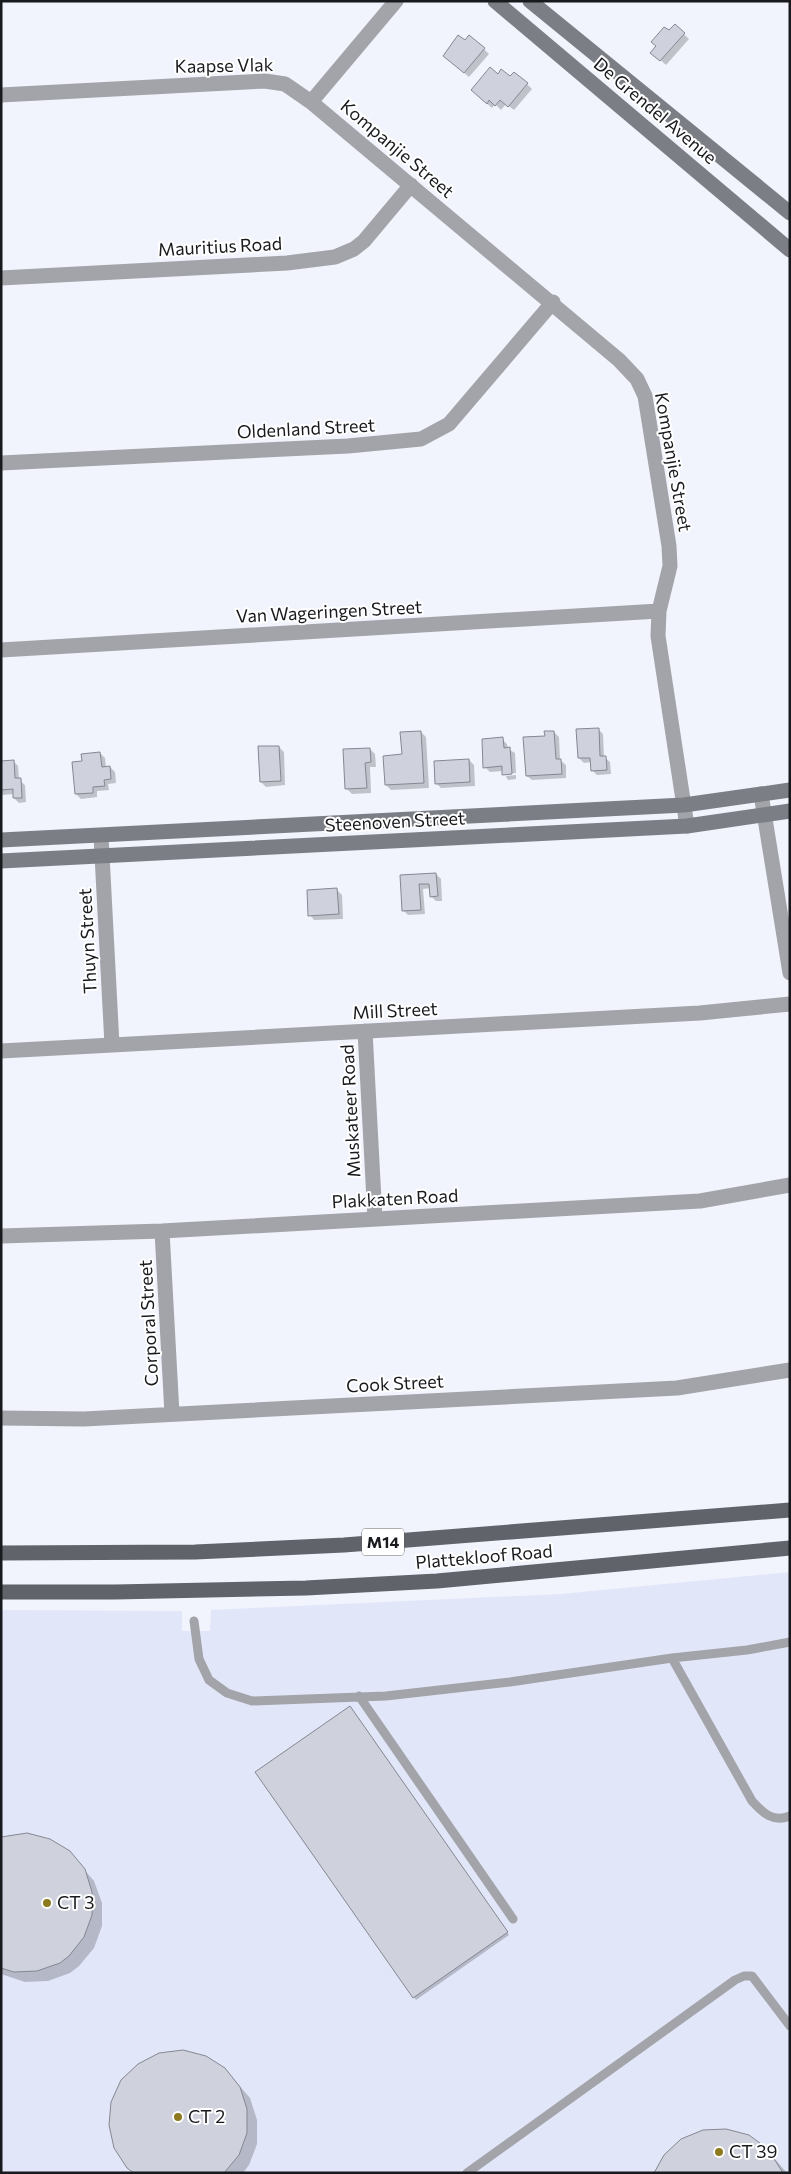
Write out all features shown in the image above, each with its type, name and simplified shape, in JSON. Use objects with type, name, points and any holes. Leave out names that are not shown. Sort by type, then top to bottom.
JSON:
[{"type":"main road","name":"Plattekloof Road","points":[[1,1553],[195,1552],[344,1545],[790,1510]]},
{"type":"main road","name":"Plattekloof Road","points":[[1,1592],[115,1592],[296,1588],[437,1581],[790,1548]]},
{"type":"street","points":[[311,102],[396,1]]},
{"type":"street","name":"De Grendel Avenue","points":[[495,1],[790,250]]},
{"type":"street","name":"De Grendel Avenue","points":[[530,1],[790,213]]},
{"type":"street","name":"Kaapse Vlak","points":[[1,95],[265,81],[285,84],[311,102]]},
{"type":"street","name":"Kompanjie Street","points":[[311,102],[553,302],[631,371],[644,396],[670,555],[668,577],[659,611],[658,636],[687,826]]},
{"type":"street","name":"Mauritius Road","points":[[1,278],[287,263],[335,257],[354,249],[364,241],[411,185]]},
{"type":"street","name":"Oldenland Street","points":[[1,464],[348,446],[421,440],[449,424],[553,302]]},
{"type":"street","name":"Van Wageringen Street","points":[[1,650],[659,611]]},
{"type":"street","name":"Steenoven Street","points":[[1,840],[684,804],[790,790]]},
{"type":"street","points":[[761,794],[790,973]]},
{"type":"street","name":"Steenoven Street","points":[[1,861],[687,826],[790,811]]},
{"type":"street","name":"Thuyn Street","points":[[101,836],[112,1045]]},
{"type":"street","name":"Mill Street","points":[[1,1051],[700,1013],[790,1004]]},
{"type":"street","name":"Muskateer Road","points":[[365,1031],[375,1219]]},
{"type":"street","name":"Plakkaten Road","points":[[1,1236],[162,1231],[700,1201],[790,1185]]},
{"type":"street","name":"Corporal Street","points":[[162,1231],[172,1414]]},
{"type":"street","name":"Cook Street","points":[[1,1418],[84,1419],[677,1388],[790,1370]]},
{"type":"lane","points":[[194,1621],[194,1631],[202,1666],[209,1680],[227,1693],[252,1701],[386,1696],[510,1682],[672,1658],[747,1650],[790,1642]]},
{"type":"lane","points":[[672,1658],[752,1801],[768,1816],[784,1818],[790,1816]]},
{"type":"lane","points":[[359,1696],[513,1919]]},
{"type":"lane","points":[[467,2173],[735,1980],[748,1975],[756,1980],[790,2026]]},
{"type":"shaded area","points":[[790,1572],[790,2173],[1,2173],[1,1610],[182,1611],[182,1631],[210,1631],[211,1610],[561,1594]]},
{"type":"building","points":[[675,24],[685,33],[660,61],[650,53],[656,46],[651,42],[664,27],[669,30]]},
{"type":"building","points":[[458,35],[465,40],[469,35],[485,48],[464,73],[443,56]]},
{"type":"building","points":[[490,67],[498,74],[501,69],[510,76],[514,72],[528,83],[508,107],[500,100],[495,106],[489,100],[487,104],[471,90]]},
{"type":"building","points":[[599,728],[600,756],[606,756],[607,770],[591,771],[590,758],[578,758],[576,729]]},
{"type":"building","points":[[421,731],[424,783],[385,785],[383,756],[402,754],[400,732]]},
{"type":"building","points":[[544,731],[554,731],[556,759],[561,759],[562,774],[526,776],[523,737],[545,736]]},
{"type":"building","points":[[503,737],[504,748],[510,747],[512,774],[502,775],[502,766],[483,768],[482,739]]},
{"type":"building","points":[[258,746],[279,746],[281,781],[260,782]]},
{"type":"building","points":[[370,748],[371,762],[365,763],[367,788],[345,789],[343,749]]},
{"type":"building","points":[[100,752],[102,767],[110,766],[111,779],[104,780],[105,786],[93,787],[93,793],[75,794],[72,762],[82,761],[81,754]]},
{"type":"building","points":[[469,759],[470,782],[435,784],[434,761]]},
{"type":"building","points":[[14,760],[15,778],[21,778],[22,798],[13,798],[13,789],[1,790],[1,761]]},
{"type":"building","points":[[436,873],[438,896],[430,897],[429,884],[419,884],[421,910],[402,911],[400,875]]},
{"type":"building","points":[[337,888],[339,914],[308,916],[307,890]]},
{"type":"building","points":[[350,1706],[508,1932],[413,1998],[255,1772]]},
{"type":"building","name":"CT 3","points":[[27,1833],[50,1839],[70,1851],[85,1869],[92,1892],[92,1915],[84,1937],[69,1956],[60,1963],[37,1971],[14,1972],[1,1968],[1,1837]]},
{"type":"building","name":"CT 2","points":[[183,2050],[206,2056],[225,2068],[240,2087],[247,2109],[247,2133],[239,2155],[224,2173],[134,2173],[127,2168],[114,2148],[109,2125],[111,2102],[121,2080],[138,2064],[159,2053]]},
{"type":"building","name":"CT 39","points":[[726,2129],[749,2135],[768,2149],[783,2173],[654,2173],[664,2155],[681,2139],[703,2130]]},
{"type":"place","name":"CT 3","points":[[47,1903]]},
{"type":"place","name":"CT 2","points":[[178,2117]]},
{"type":"place","name":"CT 39","points":[[719,2152]]}]
